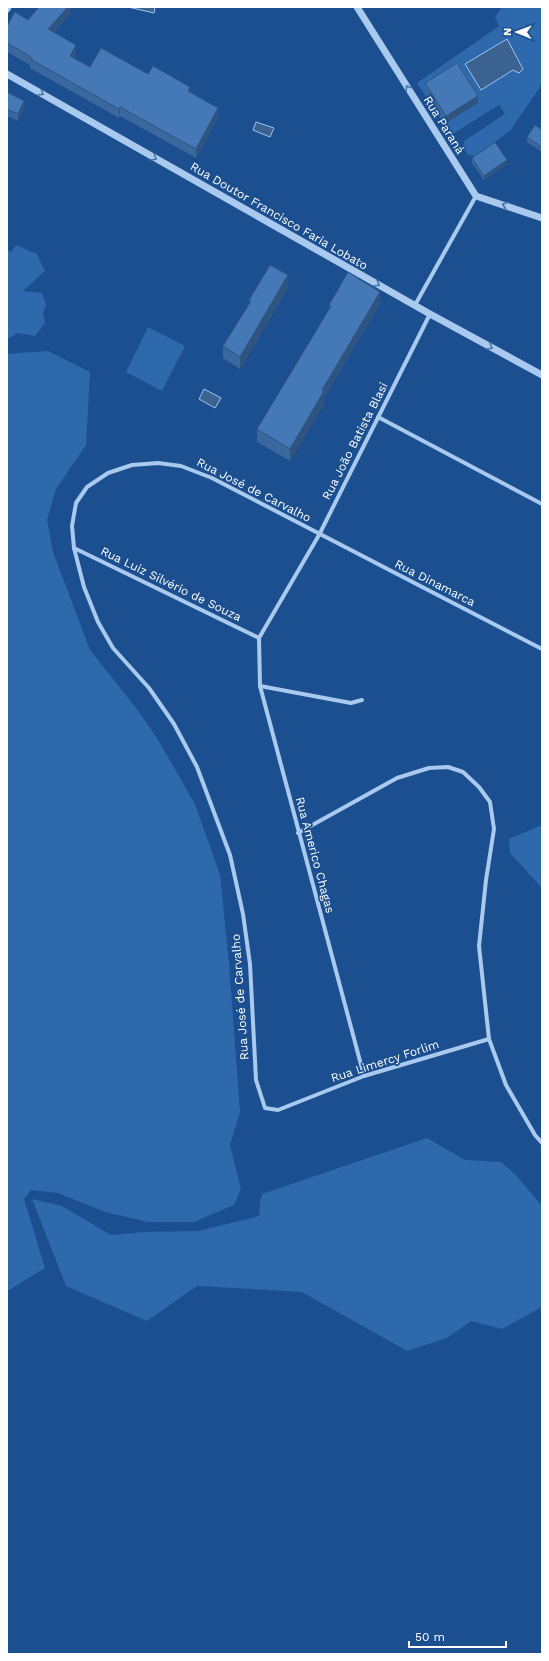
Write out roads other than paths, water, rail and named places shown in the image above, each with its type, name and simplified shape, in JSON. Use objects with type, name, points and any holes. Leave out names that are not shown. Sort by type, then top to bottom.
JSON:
[{"type":"street","name":"Rua Paraná","points":[[357,7],[476,196]]},
{"type":"street","name":"Rua Doutor Francisco Faria Lobato","points":[[7,74],[414,305],[542,375]]},
{"type":"street","points":[[414,305],[476,196],[542,218]]},
{"type":"street","name":"Rua João Batista Blasi","points":[[259,638],[318,535],[430,314]]},
{"type":"street","points":[[378,417],[542,504]]},
{"type":"street","name":"Rua José de Carvalho","points":[[265,1108],[256,1080],[250,964],[243,914],[230,855],[197,767],[174,724],[149,688],[113,648],[98,622],[84,587],[74,548],[72,526],[76,503],[87,486],[108,473],[132,465],[158,463],[181,466],[212,478],[318,535]]},
{"type":"street","name":"Rua Dinamarca","points":[[318,535],[542,649]]},
{"type":"street","name":"Rua Luiz Silvério de Souza","points":[[74,548],[259,638]]},
{"type":"street","name":"Rua Americo Chagas","points":[[259,638],[260,686],[364,1076]]},
{"type":"street","points":[[260,686],[351,703],[362,700]]},
{"type":"street","points":[[298,833],[397,778],[429,768],[448,766],[463,772],[479,787],[490,802],[494,829],[486,880],[479,946],[489,1039],[506,1085],[534,1136],[542,1143]]},
{"type":"street","name":"Rua Limercy Forlim","points":[[265,1108],[278,1110],[364,1076],[489,1039]]}]
